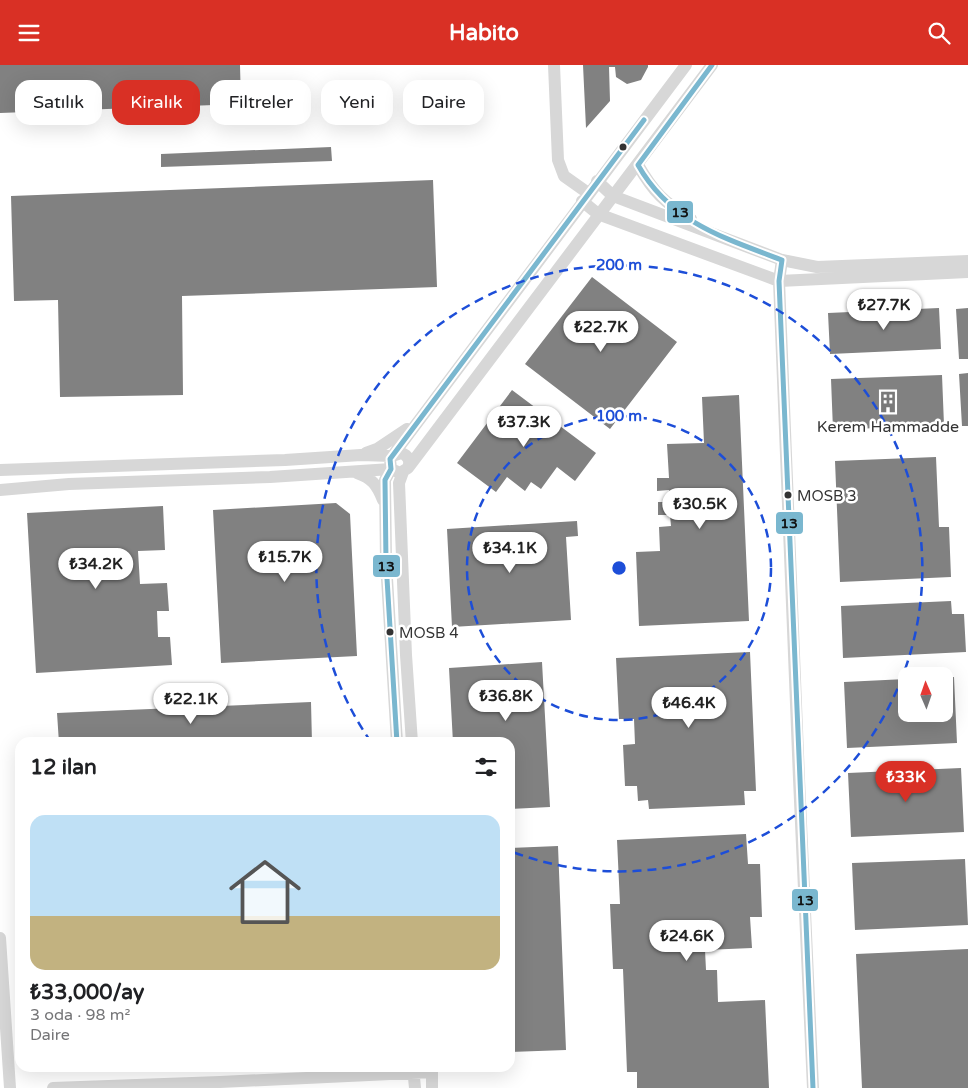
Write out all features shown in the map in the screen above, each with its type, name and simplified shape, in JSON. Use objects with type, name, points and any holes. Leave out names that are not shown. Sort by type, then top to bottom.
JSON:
[{"type":"street","points":[[554,65],[558,160],[564,176],[585,197],[598,214],[779,281],[968,272]]},
{"type":"street","points":[[412,737],[398,466],[417,422],[686,65]]},
{"type":"street","points":[[396,737],[386,562],[385,480],[638,165],[712,65]]},
{"type":"street","points":[[638,165],[650,187],[668,204],[710,232]]},
{"type":"street","points":[[597,181],[613,196],[782,260],[817,267],[968,261]]},
{"type":"street","points":[[782,260],[779,281],[798,779],[813,1088]]},
{"type":"street","points":[[0,470],[285,460],[361,455],[377,449],[417,422]]},
{"type":"street","points":[[361,455],[398,466]]},
{"type":"street","points":[[0,490],[352,472],[398,466]]},
{"type":"street","points":[[352,472],[367,476],[375,483],[386,507]]},
{"type":"street","points":[[392,656],[406,655]]},
{"type":"street","points":[[0,938],[10,1088]]},
{"type":"street","points":[[53,1088],[220,1083],[384,1072]]},
{"type":"street","points":[[414,1072],[415,1088]]},
{"type":"street","points":[[429,1088],[432,1072]]},
{"type":"building","points":[[0,65],[240,65],[240,80],[210,80],[210,105],[200,106],[200,80],[112,80],[112,109],[102,109],[102,80],[15,80],[15,112],[0,113]]},
{"type":"building","points":[[583,65],[648,65],[648,67],[641,80],[627,84],[616,77],[615,67],[609,67],[610,101],[586,128]]},
{"type":"building","points":[[331,147],[332,161],[161,167],[161,154]]},
{"type":"building","points":[[433,180],[437,287],[182,296],[183,395],[60,397],[58,300],[14,301],[11,196]]},
{"type":"building","points":[[592,277],[677,342],[610,429],[525,364]]},
{"type":"building","points":[[939,308],[941,349],[830,354],[828,313]]},
{"type":"building","points":[[968,308],[968,359],[959,359],[956,309]]},
{"type":"building","points":[[968,373],[968,426],[962,426],[959,374]]},
{"type":"building","name":"Kerem Hammadde","points":[[942,375],[944,425],[833,430],[831,379]]},
{"type":"building","points":[[512,390],[596,453],[575,481],[557,467],[541,489],[531,482],[525,491],[507,477],[496,492],[457,463]]},
{"type":"building","points":[[739,395],[749,621],[639,626],[636,552],[660,551],[659,527],[671,526],[670,515],[658,515],[658,502],[670,502],[669,490],[657,491],[657,478],[669,478],[667,444],[704,443],[702,397]]},
{"type":"building","points":[[936,457],[939,527],[949,527],[951,577],[840,582],[835,461]]},
{"type":"building","points":[[336,503],[350,514],[357,656],[221,663],[213,510]]},
{"type":"building","points":[[163,506],[165,550],[138,551],[140,584],[167,583],[169,611],[157,611],[158,637],[170,637],[172,665],[36,673],[27,513]]},
{"type":"building","points":[[577,521],[578,536],[566,537],[571,620],[452,627],[447,529]]},
{"type":"building","points":[[951,601],[952,614],[964,614],[966,652],[843,658],[841,606]]},
{"type":"building","points":[[750,652],[756,791],[744,791],[745,805],[649,809],[648,800],[638,801],[637,786],[625,786],[623,745],[635,744],[634,719],[619,719],[616,658]]},
{"type":"building","points":[[542,662],[550,807],[515,809],[515,737],[453,737],[449,668]]},
{"type":"building","points":[[953,677],[957,743],[847,748],[844,682],[898,679],[898,723],[952,723]]},
{"type":"building","points":[[311,702],[312,737],[59,737],[57,713]]},
{"type":"building","points":[[961,768],[964,832],[851,837],[848,773]]},
{"type":"building","points":[[746,834],[748,864],[760,864],[762,917],[750,917],[752,948],[705,950],[706,970],[717,970],[718,1002],[765,1000],[769,1088],[637,1088],[637,1072],[627,1072],[623,969],[613,969],[610,904],[620,904],[617,840]]},
{"type":"building","points":[[558,846],[566,1050],[515,1052],[515,848]]},
{"type":"building","points":[[965,859],[968,925],[855,930],[852,863]]},
{"type":"building","points":[[968,949],[968,1088],[862,1088],[856,954]]},
{"type":"transit line","name":"13","points":[[712,65],[638,165],[651,185],[666,201],[700,226],[782,260],[779,281],[813,1088]]},
{"type":"transit line","name":"13","points":[[397,737],[386,562],[385,480],[391,469],[390,459],[644,120]]},
{"type":"place","name":"Kerem Hammadde","points":[[888,402]]},
{"type":"place","name":"MOSB 3","points":[[788,495]]},
{"type":"place","name":"MOSB 4","points":[[390,632]]}]
